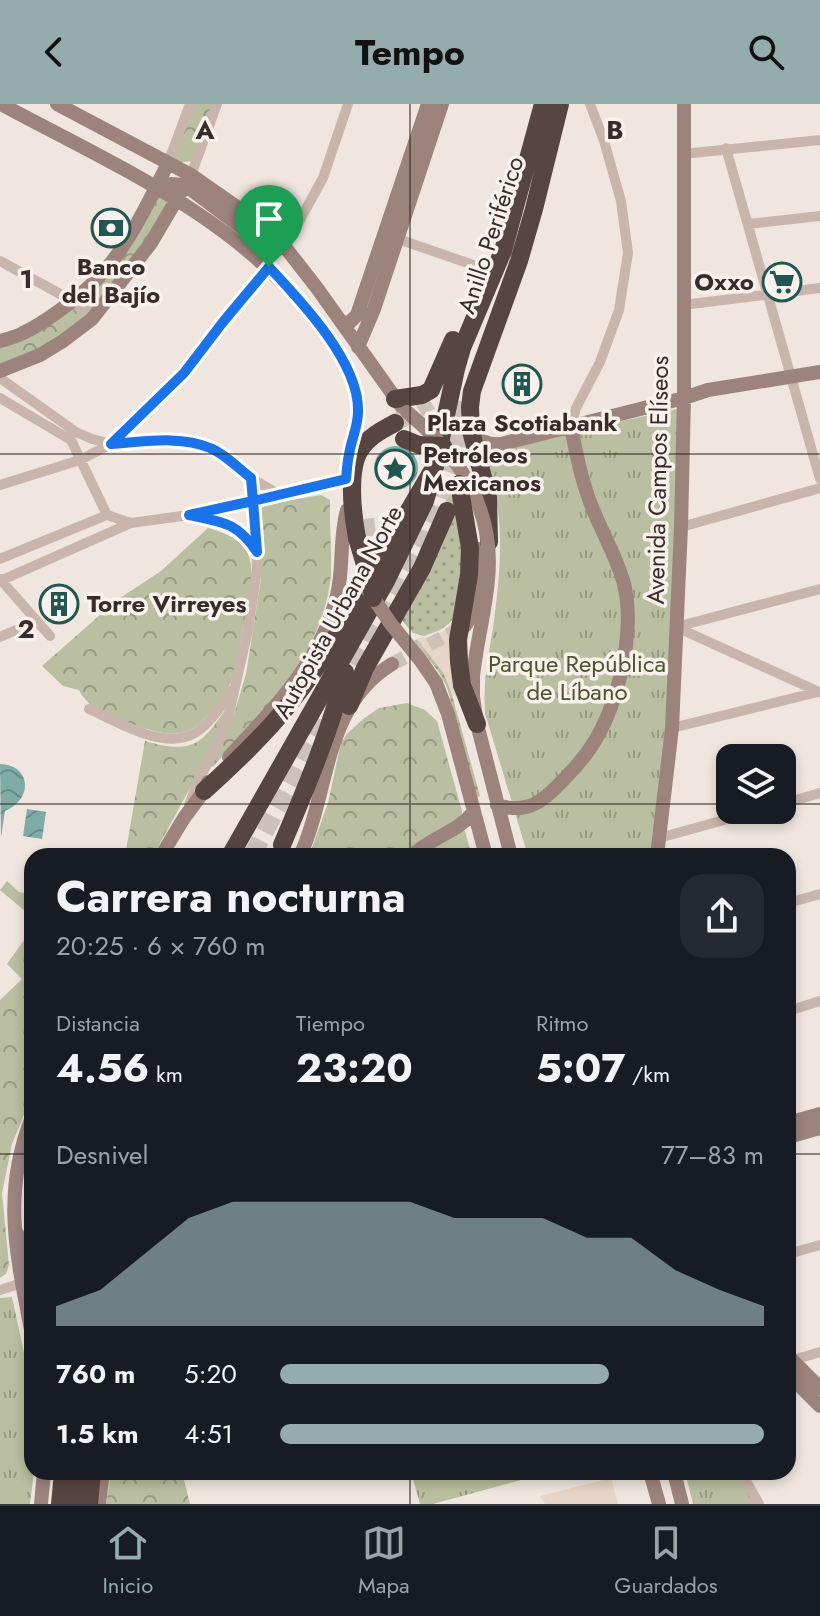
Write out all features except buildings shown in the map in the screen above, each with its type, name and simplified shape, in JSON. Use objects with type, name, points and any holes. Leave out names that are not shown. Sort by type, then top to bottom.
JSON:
[{"type":"highway","points":[[373,598],[357,538],[349,486],[358,452],[399,412],[431,390],[485,269],[520,146],[533,126],[541,104]]},
{"type":"highway","name":"Autopista Urbana Norte","points":[[235,848],[386,581],[421,510],[435,466],[460,356],[503,251],[541,104]]},
{"type":"highway","points":[[484,547],[488,497],[471,431],[472,391],[519,261],[534,209],[556,104]]},
{"type":"highway","name":"Autopista Urbana Norte","points":[[246,848],[429,519],[441,487],[467,366],[514,247],[556,104]]},
{"type":"highway","name":"Anillo Periférico","points":[[468,380],[512,264],[556,104]]},
{"type":"highway","name":"Anillo Periférico","points":[[479,299],[505,229],[533,126]]},
{"type":"highway","points":[[430,401],[443,387],[460,356]]},
{"type":"highway","points":[[365,519],[365,474],[371,452],[379,443],[404,439],[449,454]]},
{"type":"highway","points":[[204,791],[282,713],[335,640],[435,466]]},
{"type":"highway","points":[[321,659],[336,625],[417,483]]},
{"type":"highway","points":[[459,484],[469,534],[470,562],[458,640],[477,724]]},
{"type":"highway","points":[[349,706],[365,668],[422,568],[447,511]]},
{"type":"highway","points":[[281,848],[332,718],[345,672]]},
{"type":"highway","points":[[282,848],[292,833],[330,739],[338,728]]},
{"type":"highway","points":[[304,806],[308,784]]},
{"type":"highway","points":[[51,1480],[52,1504]]},
{"type":"highway","points":[[63,1504],[64,1480]]},
{"type":"highway","points":[[77,1504],[79,1480]]},
{"type":"highway","points":[[89,1504],[91,1480]]},
{"type":"main road","points":[[1,104],[156,187],[224,231],[269,267],[330,340],[352,379],[358,401],[358,417],[349,454],[349,486],[341,534],[338,590],[331,618],[288,691],[211,776],[166,848]]},
{"type":"main road","points":[[57,104],[168,163],[266,246],[285,247],[342,323],[399,412],[429,430],[449,454],[476,494],[484,522],[488,583],[467,681]]},
{"type":"main road","points":[[358,347],[398,239],[428,104]]},
{"type":"main road","points":[[342,323],[350,322],[357,315],[442,104]]},
{"type":"main road","name":"Avenida Campos Elíseos","points":[[658,848],[672,728],[681,527],[684,104]]},
{"type":"main road","points":[[0,341],[23,333],[43,321],[94,283],[116,256],[168,163]]},
{"type":"main road","points":[[156,187],[188,180]]},
{"type":"main road","points":[[0,371],[40,355],[92,319],[151,243],[188,180]]},
{"type":"main road","points":[[471,431],[483,441],[496,444],[708,390],[820,372]]},
{"type":"main road","points":[[422,848],[433,839],[476,818],[531,806],[556,788],[586,754],[607,714],[625,653],[628,624],[625,588],[589,499],[571,427]]},
{"type":"main road","points":[[449,454],[484,547],[476,602],[465,626]]},
{"type":"main road","points":[[347,510],[350,540],[360,572],[373,598],[429,672],[440,693],[484,848]]},
{"type":"main road","points":[[303,848],[338,728],[349,706],[374,677],[392,664]]},
{"type":"main road","points":[[477,724],[509,848]]},
{"type":"main road","points":[[796,1121],[820,1114]]},
{"type":"main road","points":[[796,1135],[820,1128]]},
{"type":"main road","points":[[24,1140],[15,1182],[14,1224],[24,1293]]},
{"type":"main road","points":[[14,1224],[24,1242]]},
{"type":"main road","points":[[796,1369],[820,1388]]},
{"type":"main road","points":[[796,1373],[820,1406]]},
{"type":"main road","points":[[41,1504],[43,1480]]},
{"type":"main road","points":[[99,1504],[102,1480]]},
{"type":"main road","points":[[652,1480],[659,1504]]},
{"type":"main road","points":[[676,1480],[682,1504]]},
{"type":"street","points":[[168,163],[190,104]]},
{"type":"street","points":[[188,180],[217,104]]},
{"type":"street","points":[[285,247],[323,178],[348,104]]},
{"type":"street","points":[[571,427],[576,408],[600,362],[619,310],[628,253],[621,201],[590,104]]},
{"type":"street","points":[[683,154],[820,140]]},
{"type":"street","points":[[726,148],[820,479]]},
{"type":"street","points":[[748,224],[820,216]]},
{"type":"street","points":[[398,239],[485,269]]},
{"type":"street","points":[[0,261],[71,300],[92,319]]},
{"type":"street","points":[[0,485],[80,460],[111,444],[184,373],[269,267]]},
{"type":"street","points":[[683,305],[820,288]]},
{"type":"street","points":[[0,378],[73,436],[80,460],[107,515]]},
{"type":"street","points":[[0,398],[73,436],[111,444],[182,441],[211,448],[280,495]]},
{"type":"street","points":[[184,818],[228,718],[255,589],[257,552],[251,478]]},
{"type":"street","points":[[50,636],[0,580],[131,523],[189,515],[280,495],[349,486]]},
{"type":"street","points":[[681,527],[820,488]]},
{"type":"street","points":[[0,559],[107,515],[131,523]]},
{"type":"street","points":[[189,515],[225,523],[240,530],[257,552]]},
{"type":"street","points":[[676,627],[820,589]]},
{"type":"street","points":[[0,637],[37,621]]},
{"type":"street","points":[[676,627],[820,693]]},
{"type":"street","points":[[785,677],[786,700]]},
{"type":"street","points":[[89,709],[156,738],[177,738],[197,732],[235,686]]},
{"type":"street","points":[[672,728],[820,693]]},
{"type":"street","points":[[796,800],[820,793]]},
{"type":"street","points":[[659,838],[716,822]]},
{"type":"street","points":[[796,901],[820,894]]},
{"type":"street","points":[[796,1008],[820,1001]]},
{"type":"street","points":[[796,1252],[820,1245]]},
{"type":"street","points":[[0,1290],[22,1283]]},
{"type":"street","points":[[796,1361],[820,1352]]},
{"type":"street","points":[[746,1480],[759,1504]]},
{"type":"green space","points":[[190,104],[217,104],[197,161],[168,163]]},
{"type":"green space","points":[[156,187],[177,200],[109,298],[42,349],[0,367],[0,342],[91,285]]},
{"type":"green space","name":"Parque República de Líbano","points":[[681,408],[666,729],[652,848],[526,848],[485,713],[485,680],[497,599],[500,540],[497,504],[479,453]]},
{"type":"green space","points":[[450,491],[463,542],[457,612],[450,623],[424,636],[413,633],[399,617]]},
{"type":"green space","points":[[321,495],[330,500],[331,558],[329,590],[322,617],[298,665],[283,686],[213,767],[211,765],[234,714],[246,674],[261,579],[261,508],[267,504]]},
{"type":"green space","points":[[208,528],[226,534],[241,544],[248,554],[252,574],[234,675],[221,698],[194,728],[175,734],[118,720],[96,709],[79,690],[63,686],[42,666],[117,600],[161,571]]},
{"type":"green space","points":[[417,639],[443,672],[450,688],[480,796],[477,797],[447,687],[414,641]]},
{"type":"green space","points":[[407,703],[425,710],[437,721],[462,811],[461,818],[417,848],[312,848],[328,803],[341,743],[363,719],[379,708]]},
{"type":"green space","points":[[226,709],[215,742],[157,848],[126,848],[145,741],[174,747],[188,746],[208,733]]},
{"type":"green space","points":[[464,828],[470,848],[433,848]]},
{"type":"green space","points":[[7,881],[24,893],[24,910],[0,890]]},
{"type":"green space","points":[[24,940],[24,1115],[12,1144],[2,1193],[9,1265],[6,1274],[0,1278],[0,1000],[22,979],[7,964]]},
{"type":"green space","points":[[12,1297],[24,1353],[24,1480],[33,1480],[30,1504],[0,1504],[0,1298]]},
{"type":"green space","points":[[110,1480],[184,1480],[190,1504],[106,1504]]},
{"type":"green space","points":[[413,1480],[521,1480],[433,1504],[420,1504]]},
{"type":"green space","points":[[687,1480],[743,1480],[756,1504],[693,1504]]},
{"type":"shaded area","points":[[453,622],[457,695],[453,696],[443,672],[417,638],[432,637]]},
{"type":"shaded area","points":[[612,1480],[618,1504],[545,1504],[540,1496]]},
{"type":"water","points":[[396,446],[412,452],[418,468],[412,484],[396,490],[380,484],[374,468],[380,452]]},
{"type":"water","points":[[0,764],[18,770],[25,784],[21,799],[5,811],[1,837]]},
{"type":"water","points":[[27,809],[46,812],[42,839],[23,836]]},
{"type":"tunnel","points":[[341,689],[427,535],[456,448],[465,395]]},
{"type":"tunnel","points":[[395,423],[430,401]]},
{"type":"tunnel","points":[[365,519],[369,549],[367,567]]},
{"type":"tunnel","points":[[392,664],[465,626]]},
{"type":"tunnel","points":[[256,848],[328,712]]},
{"type":"place","name":"Banco del Bajío","points":[[111,228]]},
{"type":"place","name":"Oxxo","points":[[782,282]]},
{"type":"place","name":"Plaza Scotiabank","points":[[522,384]]},
{"type":"place","name":"Petróleos Mexicanos","points":[[395,469]]},
{"type":"place","name":"Torre Virreyes","points":[[59,604]]},
{"type":"route","points":[[269,267],[184,373],[111,444],[182,441],[211,448],[227,459],[251,478],[253,501],[189,515],[225,523],[240,530],[257,552],[253,501],[346,479],[358,417],[358,401],[352,379],[330,340],[269,267]]}]
